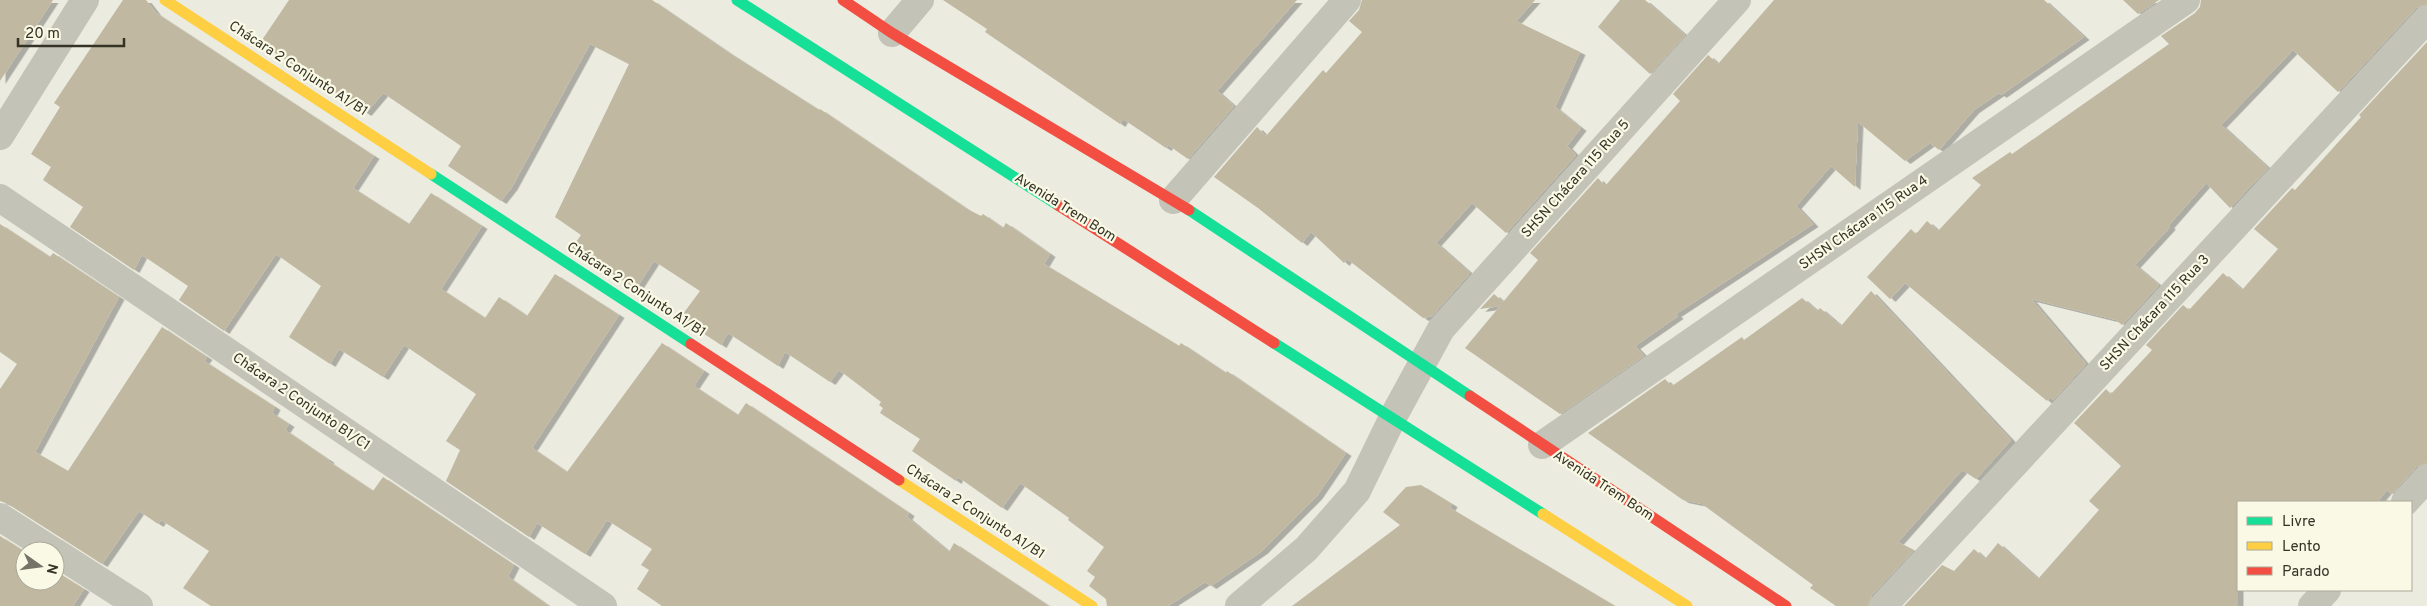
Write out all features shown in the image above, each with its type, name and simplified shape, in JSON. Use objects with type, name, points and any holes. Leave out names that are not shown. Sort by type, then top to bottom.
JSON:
[{"type":"street","points":[[0,136],[85,0]]},
{"type":"street","name":"Chácara 2 Conjunto A1/B1","points":[[165,0],[1092,606]]},
{"type":"street","name":"Avenida Trem Bom","points":[[737,0],[1687,606]]},
{"type":"street","name":"Avenida Trem Bom","points":[[842,0],[892,33],[1173,200],[1786,606]]},
{"type":"street","points":[[892,33],[920,0]]},
{"type":"street","points":[[1173,200],[1347,0]]},
{"type":"street","name":"SHSN Chácara 115 Rua 5","points":[[1422,364],[1441,329],[1737,0]]},
{"type":"street","name":"SHSN Chácara 115 Rua 4","points":[[1542,445],[2186,0]]},
{"type":"street","name":"SHSN Chácara 115 Rua 3","points":[[1883,606],[2427,19]]},
{"type":"street","name":"Chácara 2 Conjunto B1/C1","points":[[0,198],[603,606]]},
{"type":"street","points":[[1240,606],[1306,549],[1357,491],[1393,417],[1422,364]]},
{"type":"street","points":[[2406,501],[2427,478]]},
{"type":"street","points":[[0,517],[37,541]]},
{"type":"street","points":[[65,559],[139,606]]},
{"type":"street","points":[[2312,606],[2326,591]]},
{"type":"building","points":[[0,0],[53,0],[0,81]]},
{"type":"building","points":[[123,0],[146,0],[156,13],[374,156],[353,188],[409,224],[431,193],[482,226],[441,289],[485,318],[499,297],[527,316],[555,274],[619,315],[532,448],[567,472],[662,343],[704,371],[694,386],[738,415],[746,403],[909,513],[907,517],[949,552],[954,543],[1049,606],[662,606],[637,589],[649,570],[641,565],[652,549],[607,520],[585,554],[537,523],[529,537],[446,481],[460,450],[446,441],[476,394],[404,345],[383,377],[339,349],[330,364],[289,337],[321,286],[276,254],[224,331],[179,300],[188,286],[142,255],[134,270],[70,227],[83,207],[43,180],[51,167],[31,154],[60,107],[54,103]]},
{"type":"building","points":[[289,0],[652,0],[728,52],[820,109],[967,209],[981,216],[983,214],[1003,228],[1006,223],[1050,254],[1044,264],[1179,346],[1181,343],[1226,373],[1227,371],[1346,453],[1317,496],[1262,551],[1211,586],[1205,582],[1168,606],[1107,606],[1106,599],[1089,586],[1095,577],[1087,571],[1104,547],[1068,520],[1069,518],[1020,483],[1002,508],[958,477],[956,481],[912,451],[920,439],[880,413],[883,408],[879,405],[881,402],[839,370],[830,382],[785,352],[778,366],[728,333],[721,345],[680,318],[700,291],[654,261],[636,289],[572,248],[581,235],[555,217],[629,64],[590,44],[512,187],[501,201],[448,166],[461,146],[383,93],[366,113],[260,43]]},
{"type":"building","points":[[943,0],[1297,0],[1217,91],[1234,106],[1188,159],[1168,145],[1166,148],[1123,119],[1120,124],[985,32],[987,29]]},
{"type":"building","points":[[1362,0],[1535,0],[1516,21],[1580,52],[1555,107],[1581,128],[1567,146],[1576,155],[1506,233],[1472,203],[1436,243],[1470,273],[1432,316],[1423,318],[1347,259],[1344,263],[1311,232],[1302,243],[1258,208],[1214,177],[1257,127],[1266,136],[1323,70],[1326,73],[1362,32],[1349,21],[1359,10]]},
{"type":"building","points":[[1620,0],[1645,0],[1685,35],[1650,74],[1598,27]]},
{"type":"building","points":[[1774,0],[2044,0],[2084,37],[2001,95],[1999,93],[1974,110],[1939,150],[1930,143],[1905,161],[1858,122],[1855,187],[1831,166],[1796,206],[1813,224],[1676,314],[1678,316],[1635,346],[1644,356],[1560,414],[1465,348],[1500,306],[1480,309],[1494,294],[1503,302],[1538,260],[1530,253],[1598,178],[1605,186],[1680,101],[1673,94],[1708,55],[1718,64]]},
{"type":"building","points":[[2123,0],[2159,0],[2138,14]]},
{"type":"building","points":[[2201,0],[2427,0],[2427,4],[2416,8],[2338,92],[2293,50],[2221,125],[2268,168],[2230,208],[2206,183],[2169,225],[2170,227],[2135,265],[2159,285],[2122,325],[2116,320],[2031,299],[2086,364],[2053,400],[2050,397],[2047,401],[1905,283],[1890,299],[1867,277],[1911,229],[1916,234],[1927,221],[1938,231],[1981,185],[1972,178],[2010,152],[2012,154],[2169,44],[2161,36],[2195,13],[2200,7]]},
{"type":"building","points":[[2427,42],[2427,463],[2416,467],[2392,494],[2387,490],[2378,501],[2237,501],[2238,606],[1904,606],[1942,565],[1954,571],[1974,549],[1985,559],[1998,543],[2038,579],[2099,510],[2089,501],[2121,466],[2074,423],[2106,389],[2111,394],[2152,350],[2146,345],[2183,305],[2189,310],[2223,273],[2242,290],[2278,249],[2254,229],[2292,188],[2295,190],[2361,117],[2359,115]]},
{"type":"building","points":[[0,224],[50,257],[53,253],[119,297],[35,452],[68,471],[162,327],[207,357],[204,361],[275,407],[272,413],[289,424],[285,430],[328,461],[373,491],[383,477],[514,565],[508,577],[549,606],[211,606],[183,588],[209,551],[161,520],[158,524],[139,511],[102,564],[8,504],[0,501],[0,389],[17,364],[0,352]]},
{"type":"building","points":[[1871,291],[2011,440],[1976,479],[1962,470],[1898,542],[1914,550],[1872,595],[1868,606],[1836,606],[1810,588],[1813,585],[1702,504],[1683,500],[1588,433],[1665,379],[1672,386],[1742,337],[1744,340],[1802,298],[1817,311],[1820,308],[1841,326]]},
{"type":"building","points":[[1421,485],[1452,504],[1450,508],[1615,606],[1292,606],[1400,525],[1383,512],[1406,487]]},
{"type":"building","points":[[0,536],[15,546],[15,591],[65,591],[65,577],[84,589],[73,606],[0,606]]},
{"type":"traffic: fast","points":[[737,0],[1058,205]]},
{"type":"traffic: fast","points":[[431,174],[691,344]]},
{"type":"traffic: fast","points":[[1189,210],[1470,396]]},
{"type":"traffic: fast","points":[[1274,343],[1543,514]]},
{"type":"traffic: slow","points":[[165,0],[431,174]]},
{"type":"traffic: slow","points":[[899,480],[1092,606]]},
{"type":"traffic: slow","points":[[1543,514],[1687,606]]},
{"type":"traffic: jam","points":[[843,0],[892,33],[1189,210]]},
{"type":"traffic: jam","points":[[1058,205],[1274,343]]},
{"type":"traffic: jam","points":[[691,344],[899,480]]},
{"type":"traffic: jam","points":[[1470,396],[1786,606]]}]
